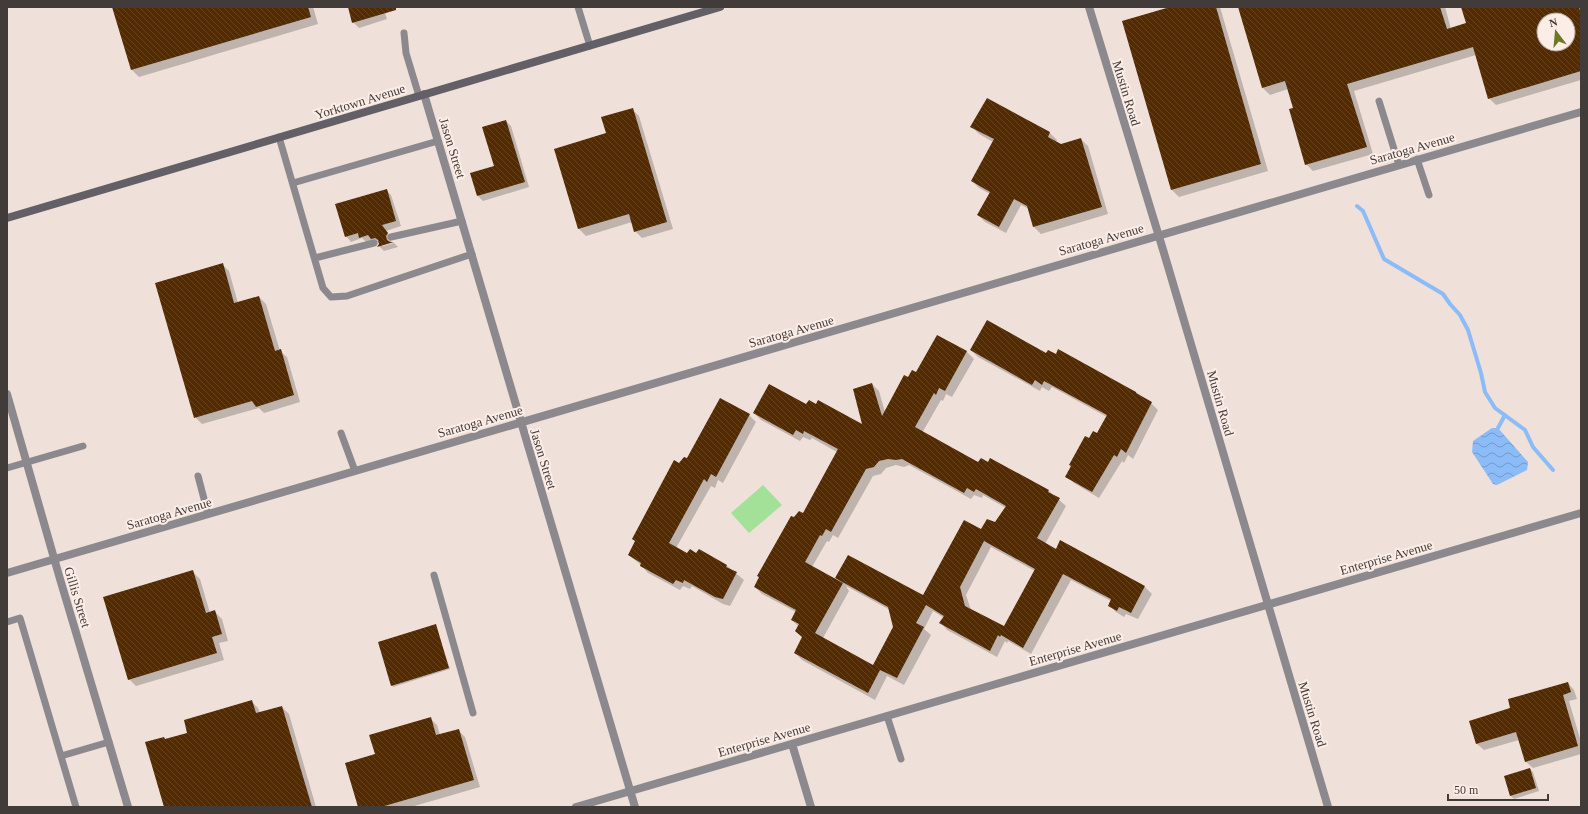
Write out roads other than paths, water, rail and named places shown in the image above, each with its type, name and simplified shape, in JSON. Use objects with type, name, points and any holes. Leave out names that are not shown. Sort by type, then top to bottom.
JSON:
[{"type":"main road","name":"Yorktown Avenue","points":[[7,218],[720,7]]},
{"type":"street","name":"Mustin Road","points":[[1088,7],[1158,235],[1328,807]]},
{"type":"street","name":"Jason Street","points":[[421,95],[438,141],[472,254],[634,807]]},
{"type":"street","name":"Saratoga Avenue","points":[[7,573],[1581,112]]},
{"type":"street","name":"Gillis Street","points":[[7,394],[54,559],[128,807]]},
{"type":"street","name":"Enterprise Avenue","points":[[576,807],[1581,513]]},
{"type":"street","points":[[792,744],[811,807]]},
{"type":"lane","points":[[578,7],[590,46]]},
{"type":"lane","points":[[404,33],[406,53],[421,95]]},
{"type":"lane","points":[[1379,101],[1399,165]]},
{"type":"lane","points":[[279,138],[323,288],[331,297],[347,296],[472,254]]},
{"type":"lane","points":[[293,183],[438,141]]},
{"type":"lane","points":[[1417,159],[1429,195]]},
{"type":"lane","points":[[391,237],[462,221]]},
{"type":"lane","points":[[315,258],[374,243]]},
{"type":"lane","points":[[341,433],[354,471]]},
{"type":"lane","points":[[7,468],[83,446]]},
{"type":"lane","points":[[198,476],[208,514]]},
{"type":"lane","points":[[434,575],[473,712]]},
{"type":"lane","points":[[7,622],[20,618],[76,807]]},
{"type":"lane","points":[[887,716],[901,759]]},
{"type":"lane","points":[[61,756],[109,742]]},
{"type":"water","points":[[1492,428],[1498,428],[1528,462],[1527,470],[1497,485],[1493,484],[1472,452],[1473,441]]},
{"type":"waterway","points":[[1357,206],[1363,211],[1384,259],[1443,294],[1460,315],[1468,330],[1485,392],[1495,408],[1525,430],[1533,447],[1553,470]]},
{"type":"waterway","points":[[1498,428],[1505,415]]}]
